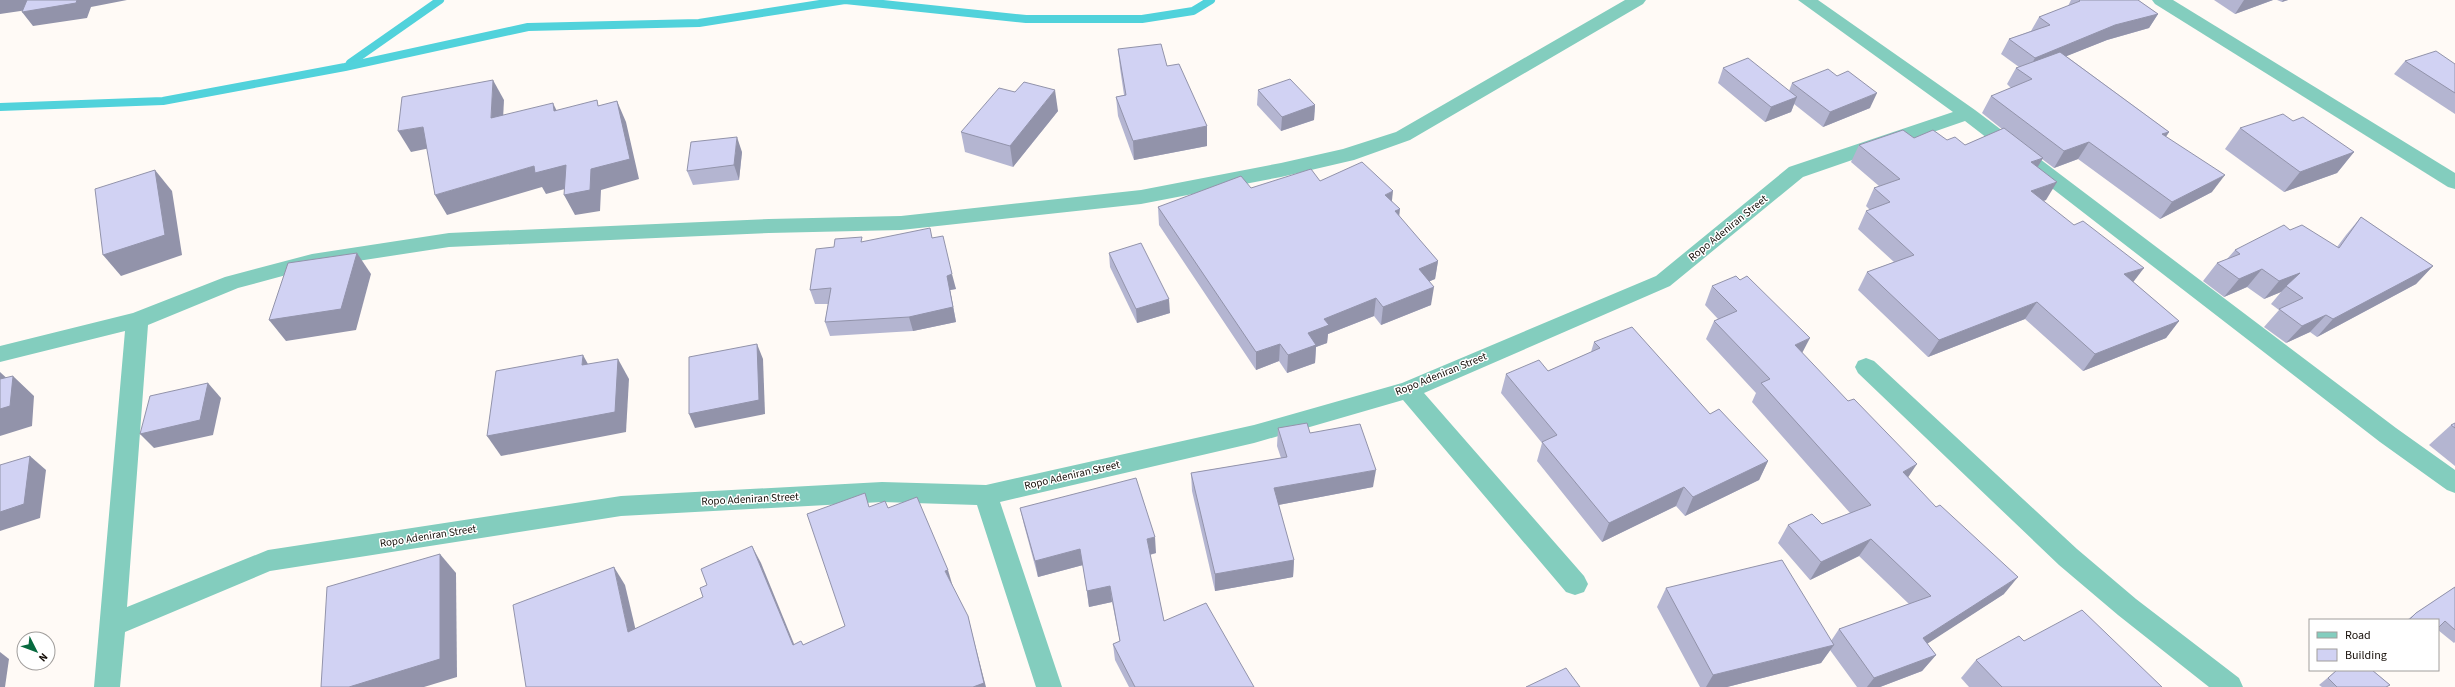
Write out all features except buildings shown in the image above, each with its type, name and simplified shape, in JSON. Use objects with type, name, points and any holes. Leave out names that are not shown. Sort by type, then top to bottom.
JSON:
[{"type":"street","points":[[0,354],[137,320],[232,282],[312,261],[449,240],[770,226],[900,223],[1141,197],[1281,170],[1347,155],[1403,136],[1637,0]]},
{"type":"street","points":[[1807,0],[1968,114],[2381,430],[2455,483]]},
{"type":"street","points":[[2161,0],[2455,182]]},
{"type":"street","name":"Ropo Adeniran Street","points":[[114,626],[268,561],[621,506],[882,492],[986,495],[1254,434],[1408,390],[1663,281],[1796,172],[1968,114]]},
{"type":"street","points":[[106,687],[114,626],[137,320]]},
{"type":"street","points":[[1866,367],[2068,557],[2127,607],[2230,687]]},
{"type":"street","points":[[1408,390],[1575,584]]},
{"type":"street","points":[[986,495],[1049,687]]},
{"type":"waterway","points":[[350,63],[440,0]]},
{"type":"waterway","points":[[0,107],[163,101],[345,67],[528,27],[699,23],[845,0],[1026,19],[1142,19],[1193,11],[1211,0]]}]
